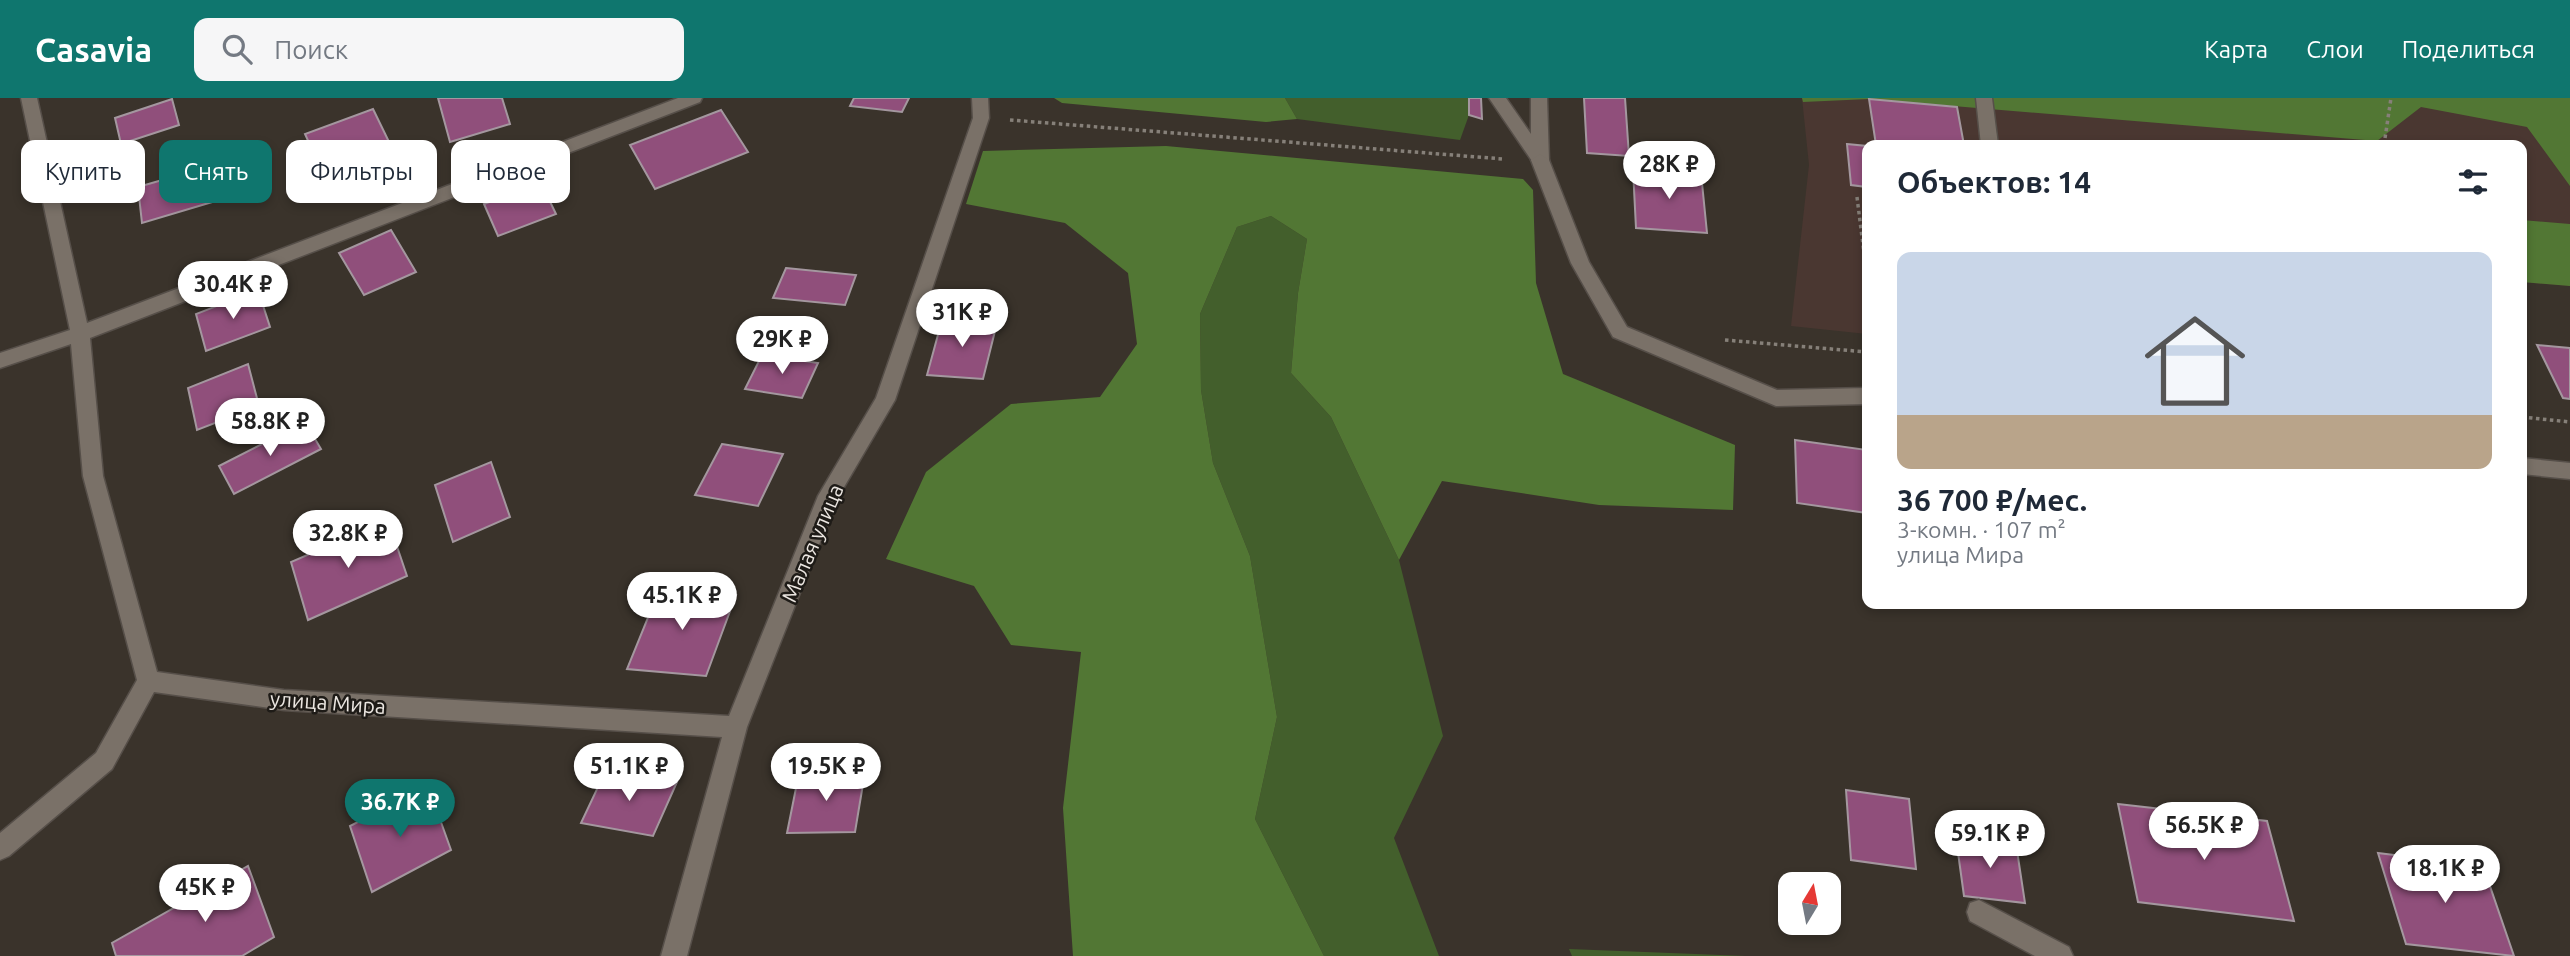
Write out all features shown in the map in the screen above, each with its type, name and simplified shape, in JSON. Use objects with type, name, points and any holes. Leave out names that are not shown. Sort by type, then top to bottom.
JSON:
[{"type":"street","points":[[0,848],[104,761],[148,681],[93,476],[80,334],[29,98]]},
{"type":"street","points":[[0,361],[80,334],[694,98]]},
{"type":"street","points":[[1497,98],[1540,160],[1580,263],[1620,332],[1776,398],[1862,396]]},
{"type":"street","points":[[1539,98],[1540,160]]},
{"type":"street","points":[[1984,98],[1989,140]]},
{"type":"street","name":"Малая улица","points":[[674,956],[736,727],[828,496],[885,400],[980,108]]},
{"type":"street","points":[[2527,467],[2570,471]]},
{"type":"street","name":"улица Мира","points":[[148,681],[284,700],[736,727]]},
{"type":"street","points":[[1979,912],[2060,956]]},
{"type":"path","points":[[2385,140],[2391,98]]},
{"type":"path","points":[[980,108],[1509,159]]},
{"type":"path","points":[[1857,197],[1862,237]]},
{"type":"path","points":[[1713,339],[1862,352]]},
{"type":"path","points":[[2527,418],[2570,422]]},
{"type":"shaded area","points":[[1802,98],[2570,98],[2570,286],[2527,282],[2527,140],[1862,140],[1862,333],[1791,326],[1809,165]]},
{"type":"green space","points":[[1054,98],[1285,98],[1297,119],[1266,122],[1062,103]]},
{"type":"green space","points":[[1285,98],[1469,98],[1469,115],[1460,140],[1297,119]]},
{"type":"green space","points":[[1802,98],[2570,98],[2570,186],[2527,127],[2421,107],[2378,140],[2365,140],[1869,99],[1803,102]]},
{"type":"green space","points":[[1166,146],[1523,179],[1533,190],[1536,283],[1563,374],[1735,445],[1733,510],[1599,505],[1442,481],[1399,560],[1331,417],[1291,373],[1298,293],[1307,239],[1271,216],[1237,227],[1200,314],[1201,390],[1213,463],[1250,556],[1277,717],[1255,819],[1324,956],[1073,956],[1063,808],[1081,652],[1011,645],[974,586],[886,559],[926,472],[1011,404],[1100,397],[1137,344],[1128,273],[1065,223],[966,204],[983,151]]},
{"type":"green space","points":[[1271,216],[1307,239],[1298,293],[1291,373],[1331,417],[1399,560],[1443,736],[1394,838],[1439,956],[1324,956],[1255,819],[1277,717],[1250,556],[1213,463],[1201,390],[1200,314],[1237,227]]},
{"type":"green space","points":[[2527,220],[2570,224],[2570,286],[2527,282]]},
{"type":"green space","points":[[1569,949],[1746,956],[1572,956]]},
{"type":"building","points":[[438,98],[502,98],[510,124],[450,142]]},
{"type":"building","points":[[854,98],[909,98],[902,112],[850,106]]},
{"type":"building","points":[[1469,98],[1481,98],[1482,119],[1469,115]]},
{"type":"building","points":[[1584,98],[1625,98],[1629,156],[1587,153]]},
{"type":"building","points":[[172,99],[179,125],[133,140],[120,140],[115,118]]},
{"type":"building","points":[[1869,99],[1957,107],[1963,140],[1875,140]]},
{"type":"building","points":[[373,109],[388,140],[308,140],[305,134]]},
{"type":"building","points":[[721,110],[748,152],[655,189],[630,145]]},
{"type":"building","points":[[1847,144],[1862,146],[1862,186],[1851,185]]},
{"type":"building","points":[[1633,169],[1701,173],[1707,233],[1636,228]]},
{"type":"building","points":[[159,181],[159,203],[209,203],[142,223],[140,203],[145,203],[145,185]]},
{"type":"building","points":[[551,203],[556,214],[498,236],[484,204]]},
{"type":"building","points":[[391,230],[416,272],[364,295],[339,253]]},
{"type":"building","points":[[786,268],[856,275],[845,305],[773,298]]},
{"type":"building","points":[[258,290],[270,327],[206,351],[196,314]]},
{"type":"building","points":[[942,320],[997,323],[983,379],[927,375]]},
{"type":"building","points":[[2537,345],[2570,348],[2570,399],[2563,398]]},
{"type":"building","points":[[762,355],[818,363],[802,398],[745,389]]},
{"type":"building","points":[[248,364],[259,406],[197,430],[188,388]]},
{"type":"building","points":[[305,422],[321,449],[234,494],[219,466]]},
{"type":"building","points":[[1795,440],[1862,449],[1862,512],[1797,503]]},
{"type":"building","points":[[722,444],[783,454],[758,506],[695,495]]},
{"type":"building","points":[[491,462],[510,517],[453,542],[435,485]]},
{"type":"building","points":[[388,520],[407,576],[308,620],[291,562]]},
{"type":"building","points":[[660,588],[736,595],[706,676],[627,669]]},
{"type":"building","points":[[606,770],[677,782],[653,836],[581,823]]},
{"type":"building","points":[[865,772],[855,832],[787,833],[799,773]]},
{"type":"building","points":[[428,786],[451,850],[372,892],[350,826]]},
{"type":"building","points":[[1846,790],[1909,799],[1916,869],[1851,860]]},
{"type":"building","points":[[2118,804],[2267,821],[2294,921],[2138,902]]},
{"type":"building","points":[[1956,838],[2016,844],[2025,903],[1964,896]]},
{"type":"building","points":[[2378,853],[2483,866],[2514,956],[2406,944]]},
{"type":"building","points":[[248,866],[274,937],[242,956],[116,956],[112,943]]}]
